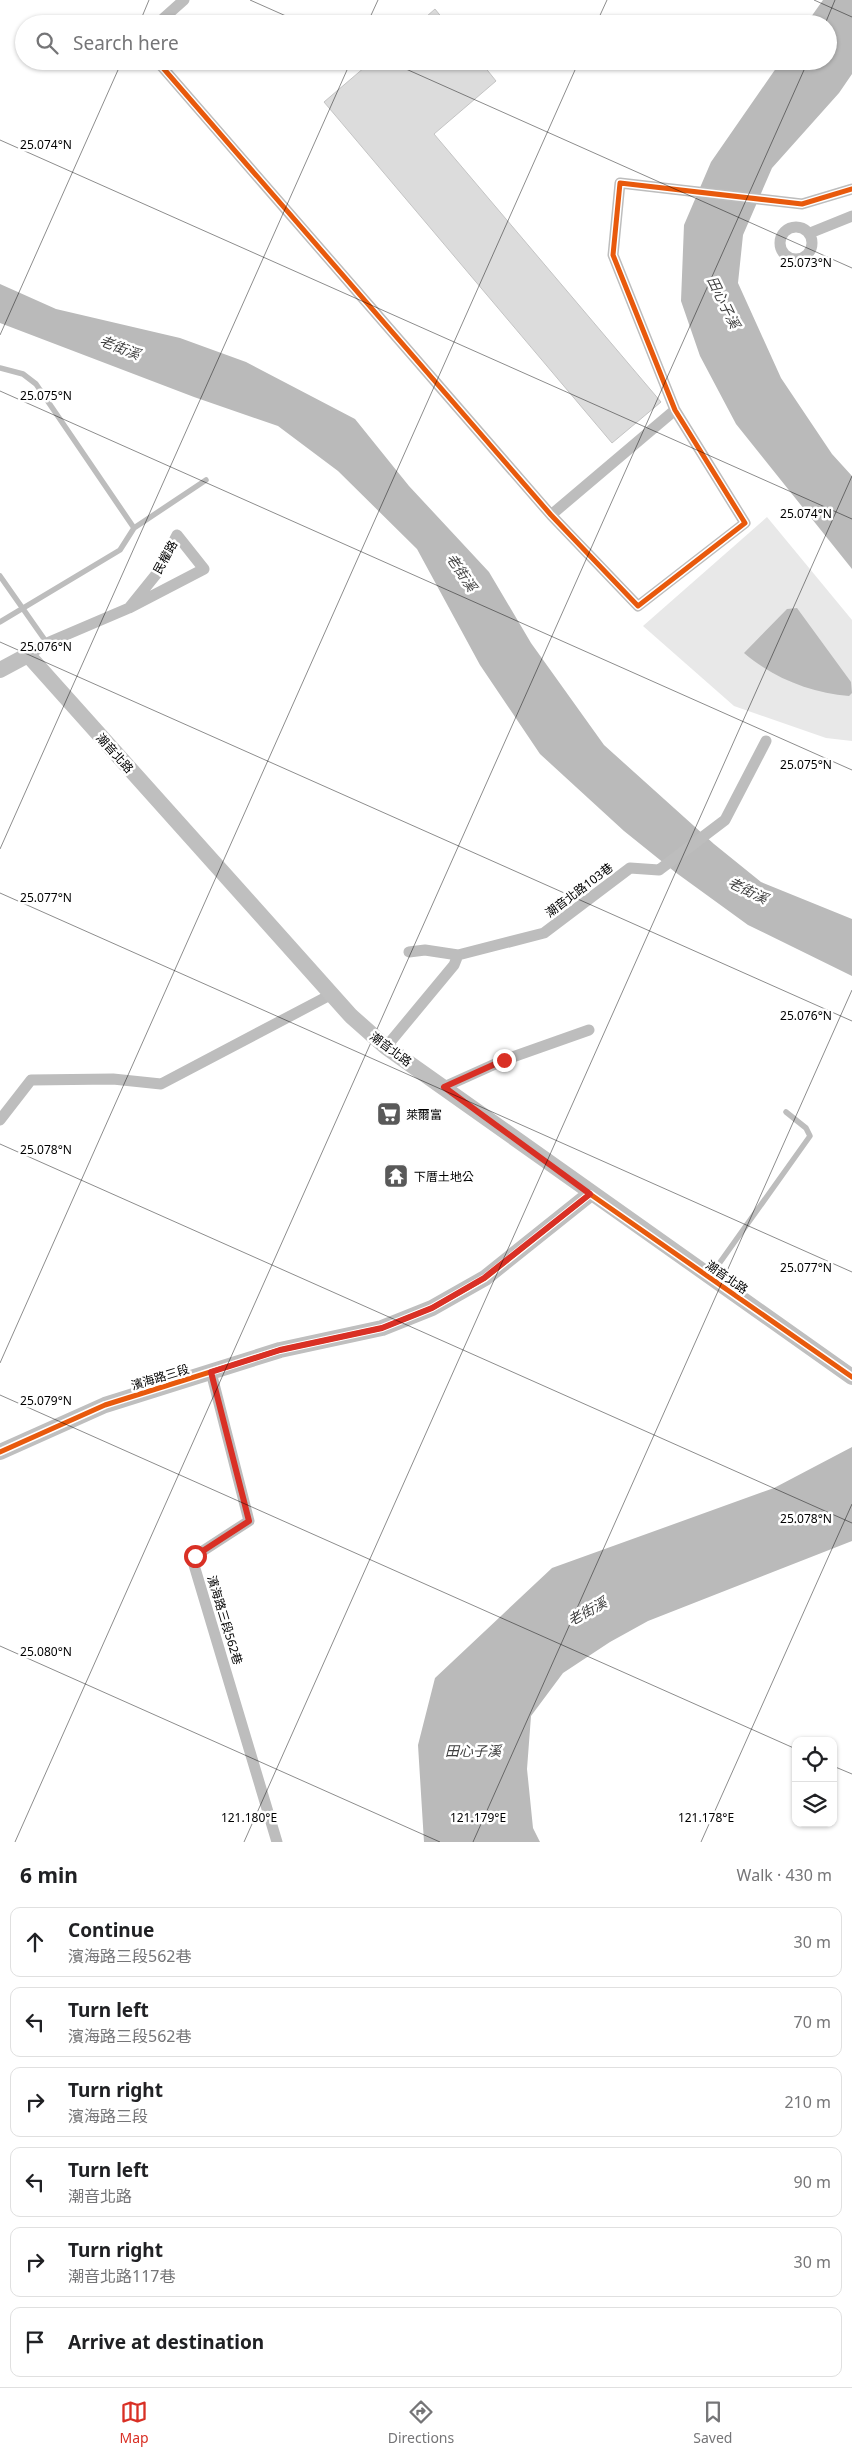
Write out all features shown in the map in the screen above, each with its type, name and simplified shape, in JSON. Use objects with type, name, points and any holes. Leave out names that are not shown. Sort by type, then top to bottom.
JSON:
[{"type":"street","points":[[167,15],[184,0]]},
{"type":"street","points":[[165,70],[551,515],[638,606],[745,523],[675,410],[613,255],[620,183],[802,204],[852,189]]},
{"type":"street","points":[[810,233],[852,216]]},
{"type":"street","points":[[551,515],[675,410]]},
{"type":"street","name":"民權路","points":[[0,670],[47,643],[129,608],[204,569],[177,535],[158,572],[129,608]]},
{"type":"street","name":"潮音北路","points":[[28,655],[351,1016],[386,1047],[590,1194],[852,1377]]},
{"type":"street","name":"潮音北路103巷","points":[[409,952],[424,950],[458,955],[544,934],[630,868],[659,870],[725,820],[766,741]]},
{"type":"street","points":[[386,1047],[454,965],[458,955]]},
{"type":"street","points":[[0,1120],[31,1080],[113,1079],[161,1084],[332,994]]},
{"type":"street","points":[[444,1087],[504,1060],[588,1030]]},
{"type":"street","name":"濱海路三段","points":[[0,1452],[105,1405],[280,1350],[382,1328],[432,1308],[484,1278],[590,1194]]},
{"type":"street","name":"濱海路三段562巷","points":[[211,1372],[249,1521],[195,1556],[194,1565],[278,1842]]},
{"type":"lane","points":[[0,368],[22,374],[36,384],[134,528]]},
{"type":"lane","points":[[0,622],[120,550],[134,528],[206,480]]},
{"type":"lane","points":[[0,576],[47,643]]},
{"type":"lane","points":[[710,1276],[810,1136],[806,1128],[786,1112]]},
{"type":"shaded area","points":[[767,517],[852,620],[852,741],[826,738],[734,706],[643,626]]},
{"type":"water","points":[[823,0],[852,0],[852,74],[839,93],[772,168],[743,235],[738,283],[781,378],[832,454],[852,476],[852,569],[736,424],[700,356],[681,301],[684,225],[711,162],[775,70],[837,70],[837,15],[812,15]]},
{"type":"water","name":"老街溪","points":[[0,284],[56,309],[180,338],[246,362],[355,419],[409,486],[489,572],[531,643],[604,745],[714,844],[761,882],[852,919],[852,976],[748,925],[675,872],[624,831],[540,754],[480,665],[417,549],[338,471],[278,426],[194,397],[0,323]]},
{"type":"water","points":[[797,608],[851,682],[852,693],[849,696],[821,692],[793,683],[767,670],[744,653],[787,609]]},
{"type":"water","name":"田心子溪","points":[[852,1447],[852,1541],[648,1621],[610,1642],[563,1673],[531,1716],[527,1769],[533,1828],[540,1842],[424,1842],[418,1745],[435,1678],[552,1568],[774,1488]]},
{"type":"building","points":[[435,9],[440,15],[428,15]]},
{"type":"building","points":[[361,70],[487,70],[496,81],[434,134],[661,402],[612,443],[324,102]]},
{"type":"cycle path","points":[[165,70],[551,515],[638,606],[745,523],[675,410],[613,255],[620,183],[802,204],[852,189]]},
{"type":"cycle path","points":[[0,1452],[105,1405],[280,1350],[382,1328],[432,1308],[485,1278],[590,1194],[852,1377]]},
{"type":"place","name":"萊爾富","points":[[389,1114]]},
{"type":"place","name":"下厝土地公","points":[[396,1176]]},
{"type":"route","points":[[195,1556],[249,1521],[211,1372],[280,1350],[382,1328],[432,1308],[484,1278],[590,1194],[444,1087],[504,1060]]}]
